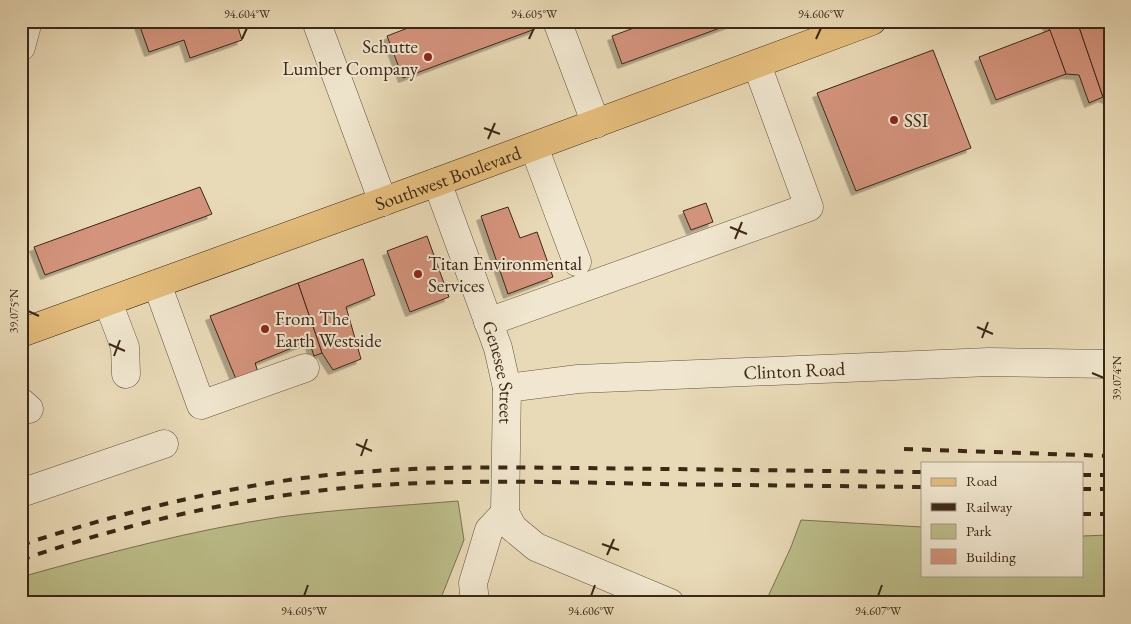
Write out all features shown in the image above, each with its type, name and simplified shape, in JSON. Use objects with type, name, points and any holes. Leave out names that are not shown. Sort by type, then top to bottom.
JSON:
[{"type":"main road","name":"Southwest Boulevard","points":[[21,333],[534,147],[757,64],[855,24]]},
{"type":"street","points":[[21,47],[28,21]]},
{"type":"street","points":[[316,21],[383,202]]},
{"type":"street","points":[[557,21],[596,124]]},
{"type":"street","points":[[488,322],[809,207],[757,64]]},
{"type":"street","points":[[534,147],[577,262]]},
{"type":"street","name":"Genesee Street","points":[[437,182],[498,348],[507,388],[505,513]]},
{"type":"street","points":[[157,284],[201,405],[305,368]]},
{"type":"street","points":[[108,302],[125,348],[126,374]]},
{"type":"street","name":"Clinton Road","points":[[507,388],[578,379],[989,362],[1110,364]]},
{"type":"street","points":[[21,493],[164,444]]},
{"type":"street","points":[[475,603],[473,583],[488,530],[505,513],[513,528],[536,547],[621,593],[670,603]]},
{"type":"green space","points":[[458,501],[464,540],[439,603],[21,603],[21,577],[150,543],[215,528],[280,517]]},
{"type":"green space","points":[[801,520],[921,527],[921,576],[1084,576],[1084,536],[1110,535],[1110,603],[765,603],[791,547]]},
{"type":"building","points":[[138,21],[236,21],[242,40],[190,58],[184,40],[149,52]]},
{"type":"building","name":"Schutte Lumber Company","points":[[426,21],[532,21],[535,29],[403,78],[387,36]]},
{"type":"building","points":[[653,21],[739,21],[622,64],[612,36]]},
{"type":"building","points":[[1046,21],[1077,21],[1103,97],[1089,103],[1079,75],[1066,74]]},
{"type":"building","points":[[1077,21],[1110,21],[1110,100],[1103,97]]},
{"type":"building","points":[[1050,30],[1066,74],[996,100],[979,57]]},
{"type":"building","name":"SSI","points":[[933,50],[971,148],[856,191],[817,93]]},
{"type":"building","points":[[200,187],[212,214],[45,275],[34,247]]},
{"type":"building","points":[[706,203],[713,222],[691,230],[683,211]]},
{"type":"building","points":[[508,207],[520,238],[537,232],[553,277],[508,294],[481,216]]},
{"type":"building","name":"Titan Environmental Services","points":[[427,236],[449,297],[410,312],[387,251]]},
{"type":"building","points":[[363,259],[375,295],[346,307],[361,359],[333,370],[322,353],[298,283]]},
{"type":"building","name":"From The Earth Westside","points":[[298,283],[322,353],[314,356],[309,341],[255,363],[257,369],[255,378],[238,384],[210,316]]},
{"type":"railway","points":[[904,449],[1110,456]]},
{"type":"railway","points":[[21,545],[88,524],[192,498],[261,484],[366,472],[505,467],[921,472]]},
{"type":"railway","points":[[1084,475],[1110,475]]},
{"type":"railway","points":[[21,560],[113,531],[206,509],[302,493],[397,484],[557,482],[921,487]]},
{"type":"railway","points":[[1084,489],[1110,489]]},
{"type":"railway","points":[[1084,514],[1110,514]]},
{"type":"place","name":"Schutte Lumber Company","points":[[428,57]]},
{"type":"place","name":"SSI","points":[[894,120]]},
{"type":"place","name":"Titan Environmental Services","points":[[418,274]]},
{"type":"place","name":"From The Earth Westside","points":[[265,329]]}]
